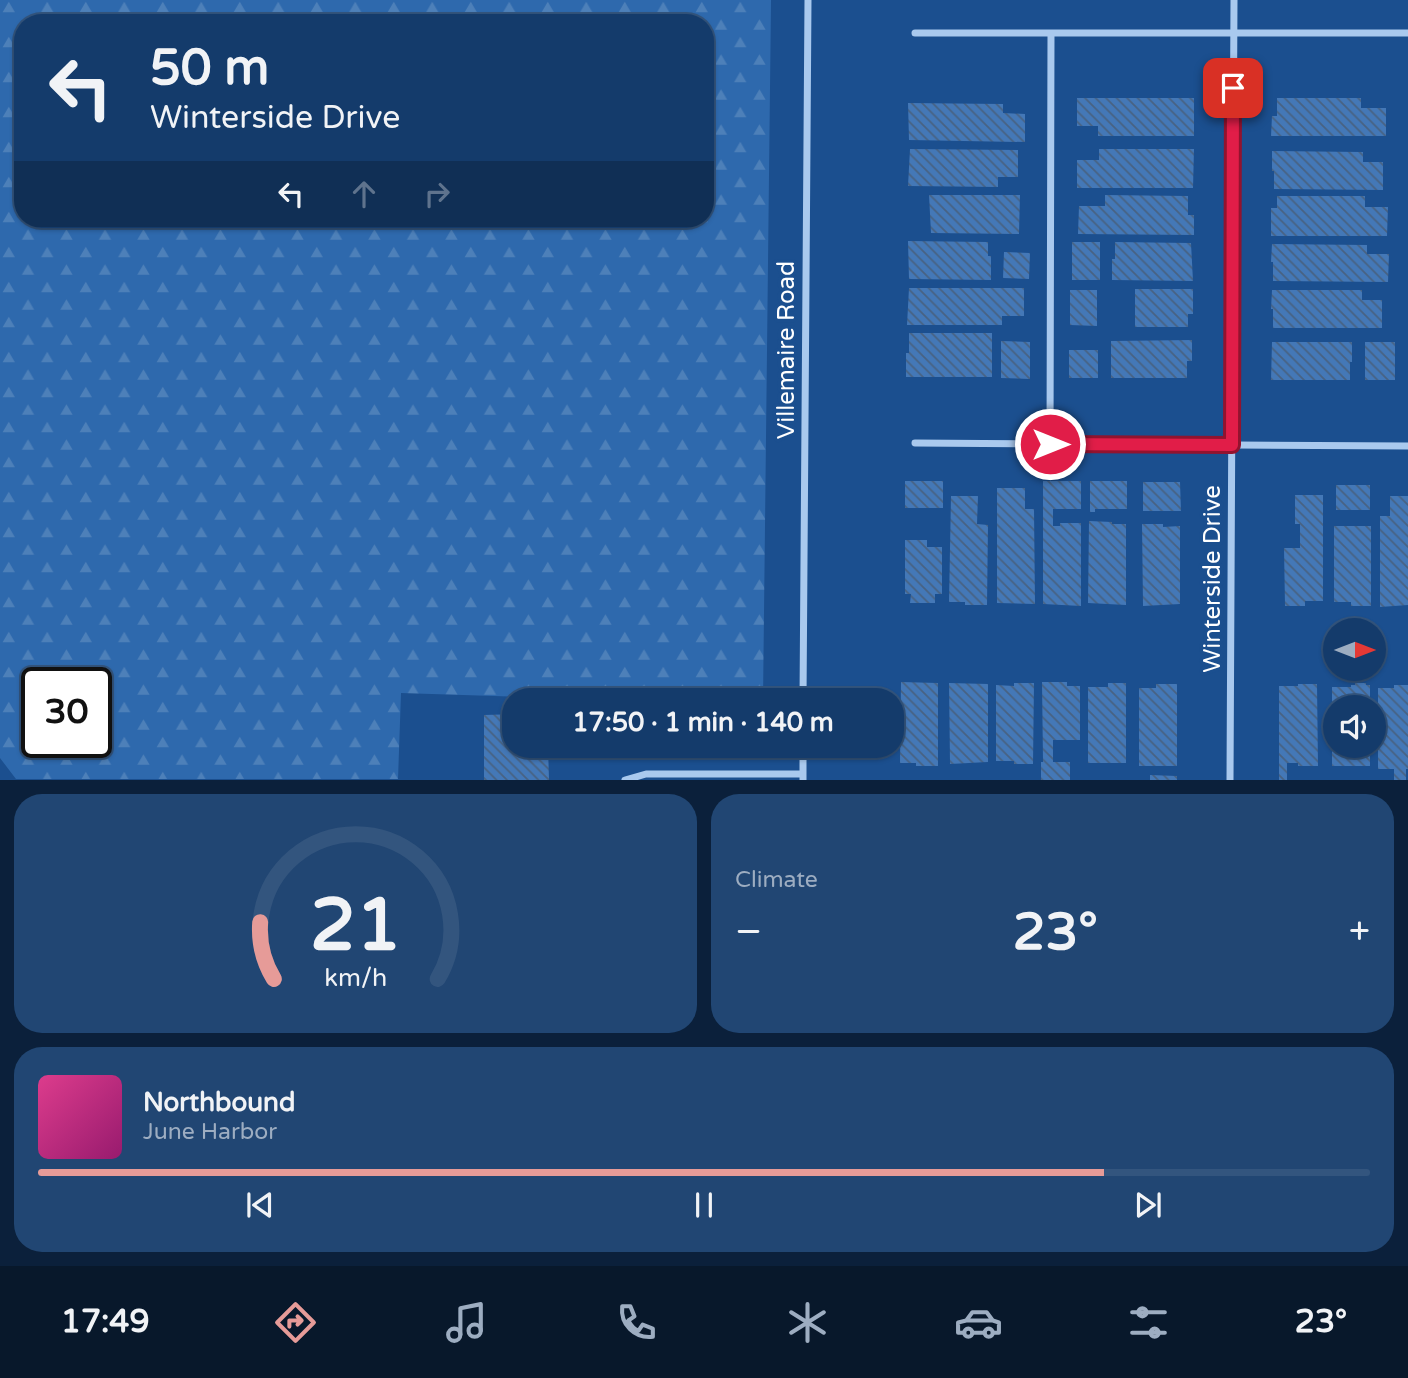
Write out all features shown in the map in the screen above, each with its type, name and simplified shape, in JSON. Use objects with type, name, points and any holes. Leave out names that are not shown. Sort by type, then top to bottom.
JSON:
[{"type":"street","name":"Villemaire Road","points":[[803,688],[807,0]]},
{"type":"street","name":"Winterside Drive","points":[[1230,779],[1234,0]]},
{"type":"street","points":[[915,33],[1408,33]]},
{"type":"street","points":[[1050,444],[1051,33]]},
{"type":"street","points":[[915,443],[1408,446]]},
{"type":"street","points":[[625,779],[646,774],[803,777],[803,758]]},
{"type":"green space","points":[[0,0],[771,0],[763,688],[502,688],[502,696],[401,693],[398,779],[16,779],[0,758]]},
{"type":"building","points":[[1077,98],[1194,98],[1194,136],[1098,136],[1098,126],[1077,126]]},
{"type":"building","points":[[1277,98],[1361,98],[1361,108],[1386,108],[1386,136],[1271,136],[1272,116],[1277,116]]},
{"type":"building","points":[[908,103],[1003,104],[1003,113],[1025,114],[1025,142],[909,140]]},
{"type":"building","points":[[910,149],[1018,150],[1018,177],[998,177],[998,187],[908,186]]},
{"type":"building","points":[[1099,149],[1194,149],[1193,188],[1077,188],[1077,160],[1099,160]]},
{"type":"building","points":[[1272,151],[1363,152],[1363,162],[1383,162],[1383,190],[1274,189]]},
{"type":"building","points":[[929,195],[1020,195],[1019,234],[931,233]]},
{"type":"building","points":[[1105,195],[1188,196],[1188,215],[1194,215],[1194,235],[1078,234],[1079,206],[1105,206]]},
{"type":"building","points":[[1277,196],[1365,196],[1365,207],[1388,207],[1387,236],[1271,236],[1271,208],[1277,208]]},
{"type":"building","points":[[908,241],[988,242],[991,280],[909,279]]},
{"type":"building","points":[[1072,242],[1100,242],[1100,280],[1072,280]]},
{"type":"building","points":[[1115,242],[1191,243],[1193,281],[1112,280]]},
{"type":"building","points":[[1272,244],[1367,245],[1367,254],[1389,254],[1388,282],[1273,281]]},
{"type":"building","points":[[1004,252],[1030,253],[1029,279],[1003,278]]},
{"type":"building","points":[[909,288],[1024,288],[1024,316],[1002,316],[1002,325],[907,325]]},
{"type":"building","points":[[1135,289],[1193,289],[1193,314],[1188,314],[1188,327],[1135,327]]},
{"type":"building","points":[[1070,290],[1097,290],[1097,326],[1070,325]]},
{"type":"building","points":[[1272,290],[1362,290],[1362,300],[1382,300],[1382,328],[1273,328]]},
{"type":"building","points":[[909,333],[992,333],[992,377],[906,377]]},
{"type":"building","points":[[1192,340],[1192,361],[1187,361],[1187,378],[1111,378],[1111,341]]},
{"type":"building","points":[[1001,341],[1030,342],[1030,379],[1001,378]]},
{"type":"building","points":[[1272,342],[1352,342],[1350,380],[1271,380]]},
{"type":"building","points":[[1365,342],[1395,342],[1395,380],[1365,380]]},
{"type":"building","points":[[1069,350],[1098,350],[1098,378],[1069,378]]},
{"type":"building","points":[[905,481],[943,481],[943,508],[905,508]]},
{"type":"building","points":[[1043,481],[1081,481],[1081,509],[1053,509],[1053,526],[1060,526],[1060,523],[1081,523],[1081,606],[1043,604]]},
{"type":"building","points":[[1090,481],[1127,481],[1127,509],[1095,509],[1095,512],[1090,512]]},
{"type":"building","points":[[1143,482],[1180,482],[1181,511],[1143,511]]},
{"type":"building","points":[[1336,485],[1370,485],[1370,510],[1336,510]]},
{"type":"building","points":[[997,488],[1025,488],[1025,509],[1034,509],[1035,604],[997,603]]},
{"type":"building","points":[[1295,495],[1323,495],[1323,601],[1305,601],[1305,606],[1285,606],[1284,548],[1300,548],[1300,524],[1295,524]]},
{"type":"building","points":[[951,496],[978,496],[977,524],[988,525],[987,605],[949,602]]},
{"type":"building","points":[[1390,496],[1408,496],[1408,605],[1380,607],[1380,516],[1390,516]]},
{"type":"building","points":[[1089,521],[1126,524],[1126,605],[1088,603]]},
{"type":"building","points":[[1142,524],[1180,526],[1180,604],[1143,606]]},
{"type":"building","points":[[1334,526],[1371,526],[1371,606],[1351,606],[1351,602],[1334,602]]},
{"type":"building","points":[[905,540],[927,540],[927,547],[942,547],[942,594],[935,594],[935,603],[910,603],[911,594],[905,594]]},
{"type":"building","points":[[901,682],[938,683],[938,766],[900,763],[900,758],[904,758],[904,688],[901,688]]},
{"type":"building","points":[[1042,682],[1067,682],[1067,686],[1080,686],[1080,740],[1053,740],[1053,762],[1070,762],[1070,780],[1041,780]]},
{"type":"building","points":[[949,683],[988,684],[988,762],[950,764]]},
{"type":"building","points":[[1014,683],[1034,683],[1033,764],[996,761],[996,685],[1014,686]]},
{"type":"building","points":[[1108,683],[1126,683],[1126,763],[1088,763],[1088,687],[1108,687]]},
{"type":"building","points":[[1156,684],[1177,684],[1177,766],[1139,766],[1139,688],[1156,688]]},
{"type":"building","points":[[1317,684],[1318,766],[1287,763],[1287,780],[1279,780],[1279,686]]},
{"type":"building","points":[[1370,685],[1370,695],[1332,695],[1332,687]]},
{"type":"building","points":[[1394,685],[1408,685],[1406,780],[1394,780],[1394,769],[1378,769],[1378,758],[1386,758],[1386,695],[1378,695],[1378,688],[1394,688]]},
{"type":"building","points":[[502,714],[502,758],[548,758],[549,780],[484,780],[484,715]]},
{"type":"building","points":[[1332,758],[1370,758],[1370,766],[1332,766]]},
{"type":"building","points":[[1150,775],[1177,776],[1177,780],[1150,780]]},
{"type":"route","points":[[1050,444],[1232,445],[1233,88]]}]
